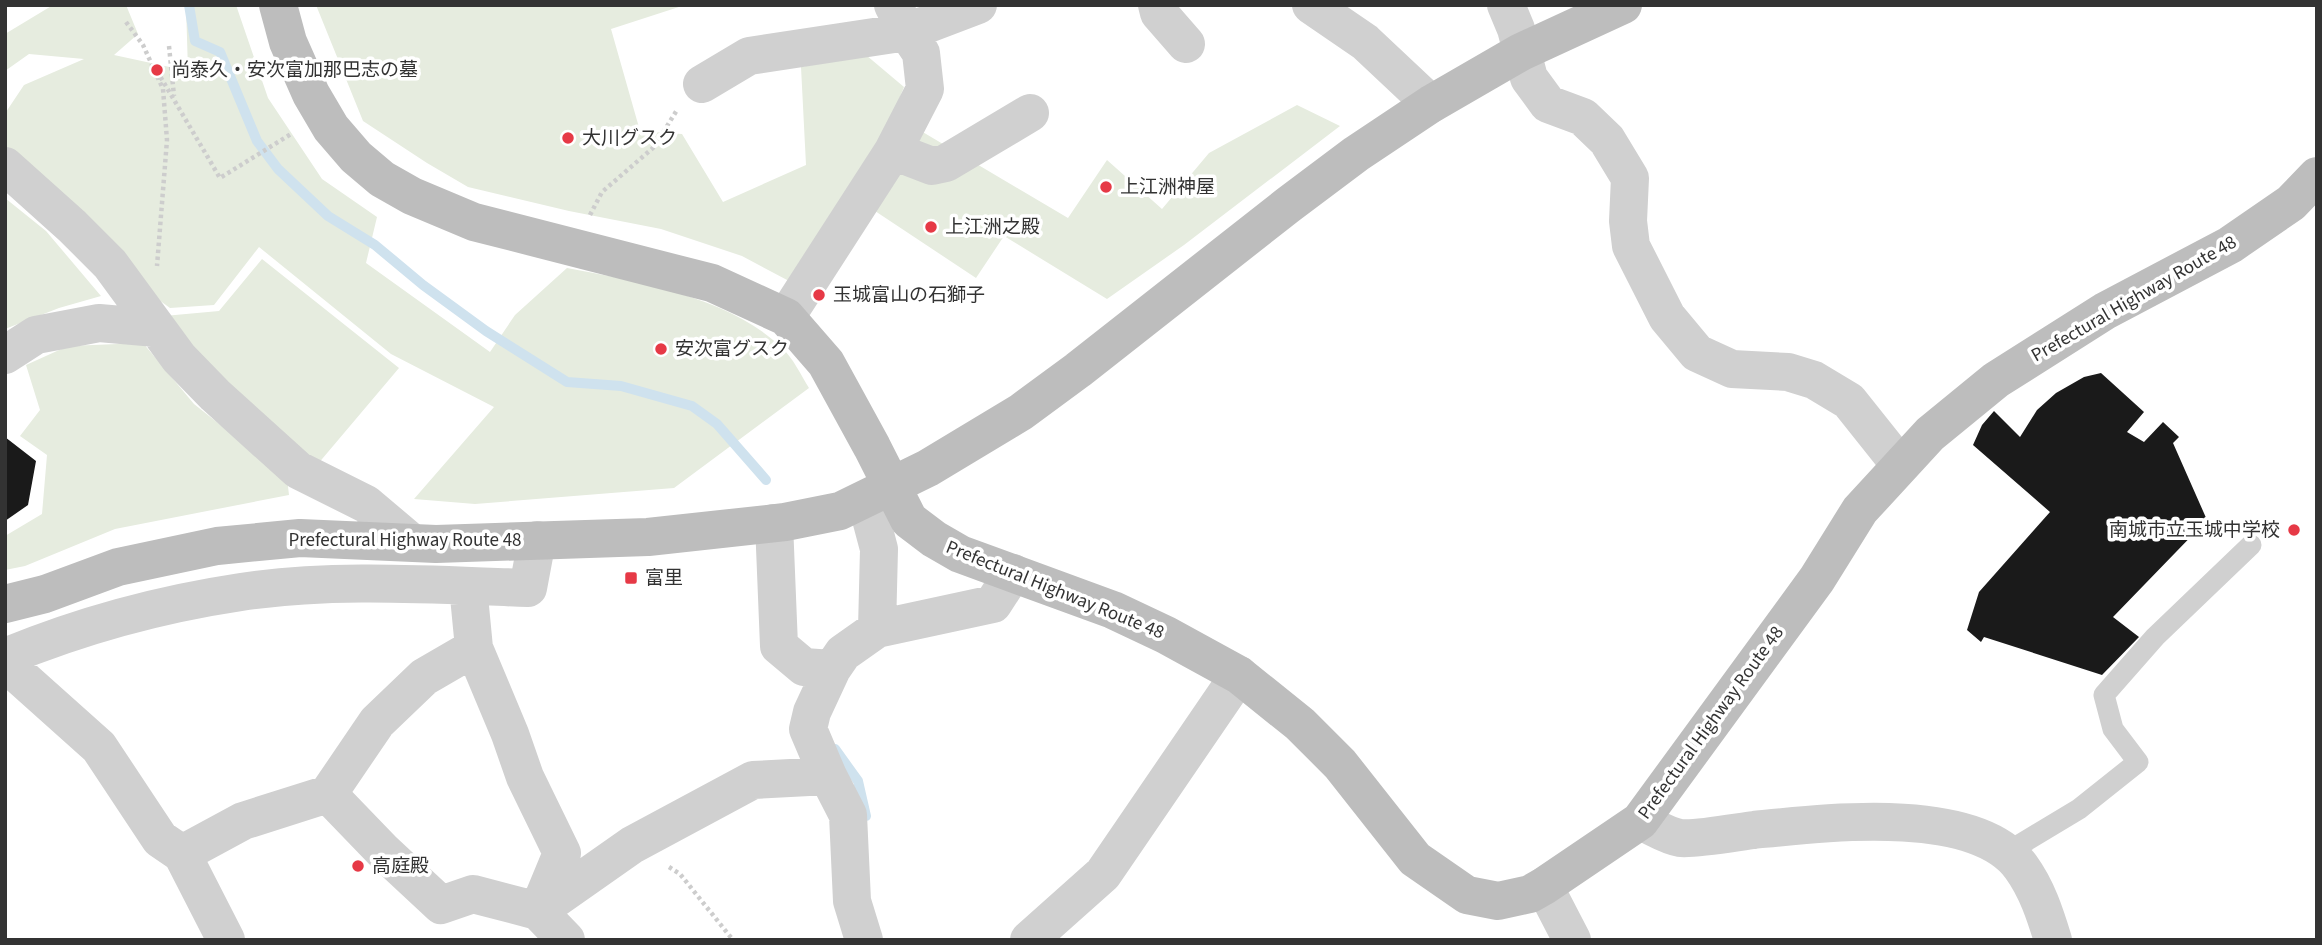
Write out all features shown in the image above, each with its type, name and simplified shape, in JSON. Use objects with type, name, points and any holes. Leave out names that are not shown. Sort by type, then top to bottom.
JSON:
[{"type":"main road","points":[[278,5],[288,42],[311,94],[331,128],[356,157],[382,179],[412,196],[474,222],[712,283],[786,317],[826,363],[872,447],[878,494]]},
{"type":"main road","name":"Prefectural Highway Route 48","points":[[5,604],[45,594],[118,568],[217,546],[300,538],[436,544],[648,537],[774,523],[840,511],[878,494],[1021,412],[1288,205],[1356,154],[1431,104],[1521,52],[1623,5]]},
{"type":"main road","name":"Prefectural Highway Route 48","points":[[878,494],[934,539],[960,554],[1113,610],[1239,675],[1300,724],[1340,764],[1415,859],[1467,895],[1498,901],[1530,894],[1640,821],[1816,579],[1860,510],[1952,414],[1996,380],[2105,311],[2230,245],[2291,203],[2317,176]]},
{"type":"street","points":[[702,84],[749,56],[900,19],[978,5]]},
{"type":"street","points":[[1157,5],[1159,13],[1186,44]]},
{"type":"street","points":[[1311,5],[1365,42],[1431,104]]},
{"type":"street","points":[[1506,5],[1516,29],[1529,78],[1548,104],[1583,117],[1607,140],[1630,178],[1628,221],[1631,246],[1667,317],[1697,353],[1732,369],[1788,372],[1814,380],[1849,401],[1900,466]]},
{"type":"street","points":[[786,317],[893,151],[925,89],[921,52],[900,19]]},
{"type":"street","points":[[893,151],[932,166],[946,163],[1030,113]]},
{"type":"street","points":[[5,166],[64,218],[110,264],[179,358],[215,395],[298,470],[366,504],[411,542]]},
{"type":"street","points":[[5,355],[36,335],[99,323],[151,321]]},
{"type":"street","points":[[876,630],[878,494]]},
{"type":"street","points":[[774,523],[779,646],[804,667],[838,661]]},
{"type":"street","points":[[5,657],[142,612],[241,592],[328,585],[528,588],[537,540]]},
{"type":"street","points":[[864,940],[852,901],[848,816],[808,729],[812,712],[838,661],[876,630],[993,604],[1013,573]]},
{"type":"street","points":[[468,586],[474,648],[525,777],[562,853],[538,911]]},
{"type":"street","points":[[182,855],[243,821],[328,794],[377,722],[424,677],[474,648]]},
{"type":"street","points":[[5,663],[99,747],[160,839],[182,855],[226,940]]},
{"type":"street","points":[[1029,940],[1103,874],[1239,675]]},
{"type":"street","points":[[538,911],[632,845],[753,780],[828,776]]},
{"type":"street","points":[[328,794],[383,851],[441,905],[473,894],[538,911],[566,940]]},
{"type":"street","points":[[1640,821],[1680,838],[1807,824],[1877,820],[1954,829],[1994,843],[2020,865],[2042,901],[2053,940]]},
{"type":"street","points":[[1544,886],[1572,940]]},
{"type":"lane","points":[[2006,853],[2079,809],[2138,762],[2112,729],[2104,695],[2155,636],[2251,545]]},
{"type":"path","points":[[126,22],[143,45],[163,89],[167,140],[151,321]]},
{"type":"path","points":[[169,46],[175,101]]},
{"type":"path","points":[[157,70],[220,178],[284,138]]},
{"type":"path","points":[[589,217],[602,192],[654,147],[684,99],[702,84]]},
{"type":"path","points":[[632,845],[680,874],[733,940]]},
{"type":"shaded area","points":[[53,5],[126,5],[138,34],[114,55],[188,71],[186,5],[236,5],[268,98],[322,179],[377,217],[366,263],[490,352],[515,315],[567,268],[681,294],[736,316],[761,330],[782,348],[809,388],[674,488],[475,504],[414,499],[494,407],[391,354],[259,247],[214,305],[170,308],[137,284],[7,151],[6,112],[24,85],[84,59],[29,54],[5,71],[5,34]]},
{"type":"shaded area","points":[[316,5],[685,5],[611,29],[640,131],[682,134],[723,202],[806,165],[801,67],[866,55],[904,87],[880,145],[789,281],[742,256],[661,229],[468,187],[363,121]]},
{"type":"shaded area","points":[[1297,105],[1340,126],[1184,245],[1107,299],[1004,236],[976,278],[875,211],[921,131],[1068,218],[1107,160],[1162,209],[1209,153]]},
{"type":"shaded area","points":[[5,198],[46,231],[101,296],[59,308],[5,329]]},
{"type":"shaded area","points":[[262,259],[399,368],[317,465],[277,434],[164,316],[219,311]]},
{"type":"shaded area","points":[[143,343],[194,404],[287,478],[289,495],[115,529],[25,566],[5,570],[5,536],[42,514],[47,455],[20,436],[40,410],[26,365],[68,346]]},
{"type":"building","points":[[2101,373],[2144,412],[2127,432],[2144,442],[2163,422],[2179,437],[2173,443],[2207,520],[2113,617],[2139,637],[2102,675],[1984,637],[1981,642],[1967,630],[1979,592],[2050,512],[1973,445],[1982,425],[1994,411],[2020,437],[2037,410],[2056,393],[2084,377]]},
{"type":"building","points":[[5,437],[36,461],[28,505],[5,521]]},
{"type":"waterway","points":[[189,5],[195,41],[220,52],[257,141],[278,169],[328,216],[375,245],[423,285],[486,331],[567,382],[621,386],[692,406],[717,424],[766,480]]},
{"type":"waterway","points":[[835,749],[858,781],[866,816]]},
{"type":"place","name":"尚泰久・安次富加那巴志の墓","points":[[157,70]]},
{"type":"place","name":"大川グスク","points":[[568,138]]},
{"type":"place","name":"上江洲神屋","points":[[1106,187]]},
{"type":"place","name":"上江洲之殿","points":[[931,227]]},
{"type":"place","name":"玉城富山の石獅子","points":[[819,295]]},
{"type":"place","name":"安次富グスク","points":[[661,349]]},
{"type":"place","name":"南城市立玉城中学校","points":[[2294,530]]},
{"type":"place","name":"富里","points":[[631,578]]},
{"type":"place","name":"高庭殿","points":[[358,866]]}]
